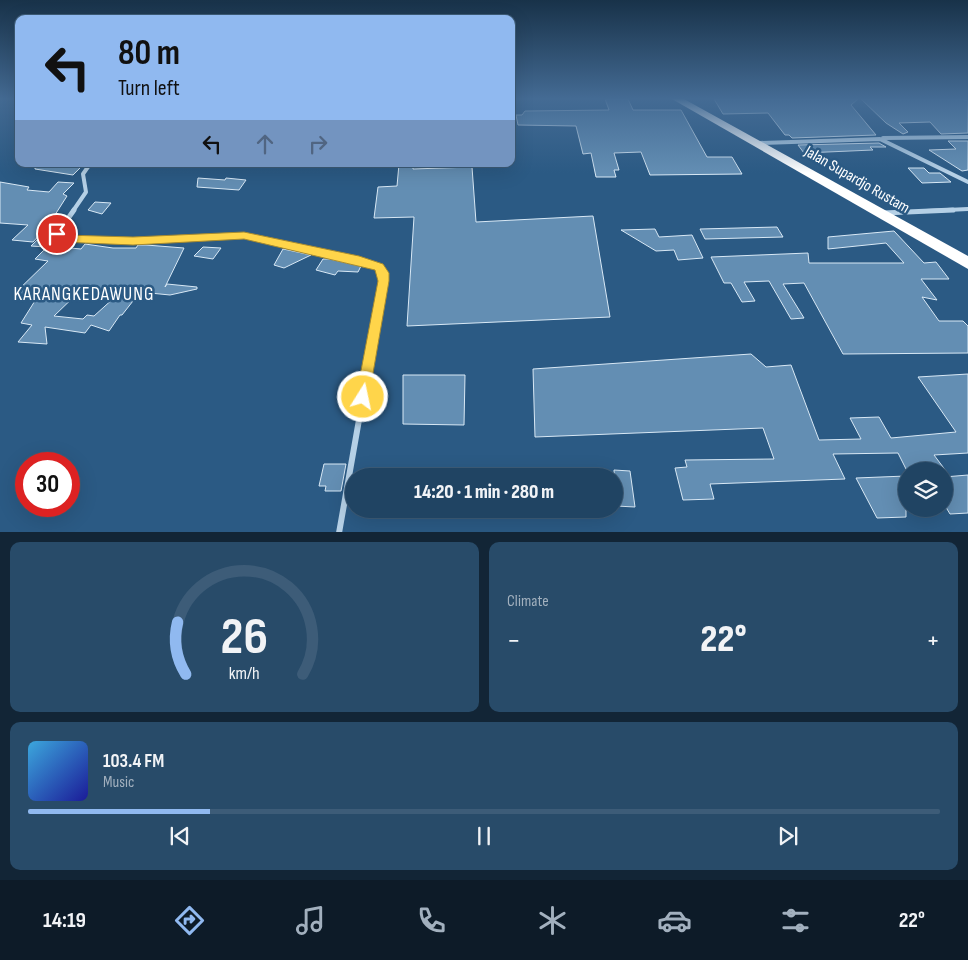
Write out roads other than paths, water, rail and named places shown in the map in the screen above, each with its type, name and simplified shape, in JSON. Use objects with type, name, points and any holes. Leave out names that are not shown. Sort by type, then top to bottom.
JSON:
[{"type":"highway","name":"Jalan Supardjo Rustam","points":[[724,124],[968,262]]},
{"type":"street","points":[[880,138],[968,182]]},
{"type":"street","points":[[759,143],[880,138],[968,138]]},
{"type":"street","points":[[88,167],[83,174],[86,192],[57,234],[59,238],[133,241],[244,236],[359,260],[374,264],[381,270],[383,281],[339,532]]},
{"type":"street","points":[[882,213],[968,209]]},
{"type":"district","name":"KARANGKEDAWUNG","points":[[84,294]]}]
